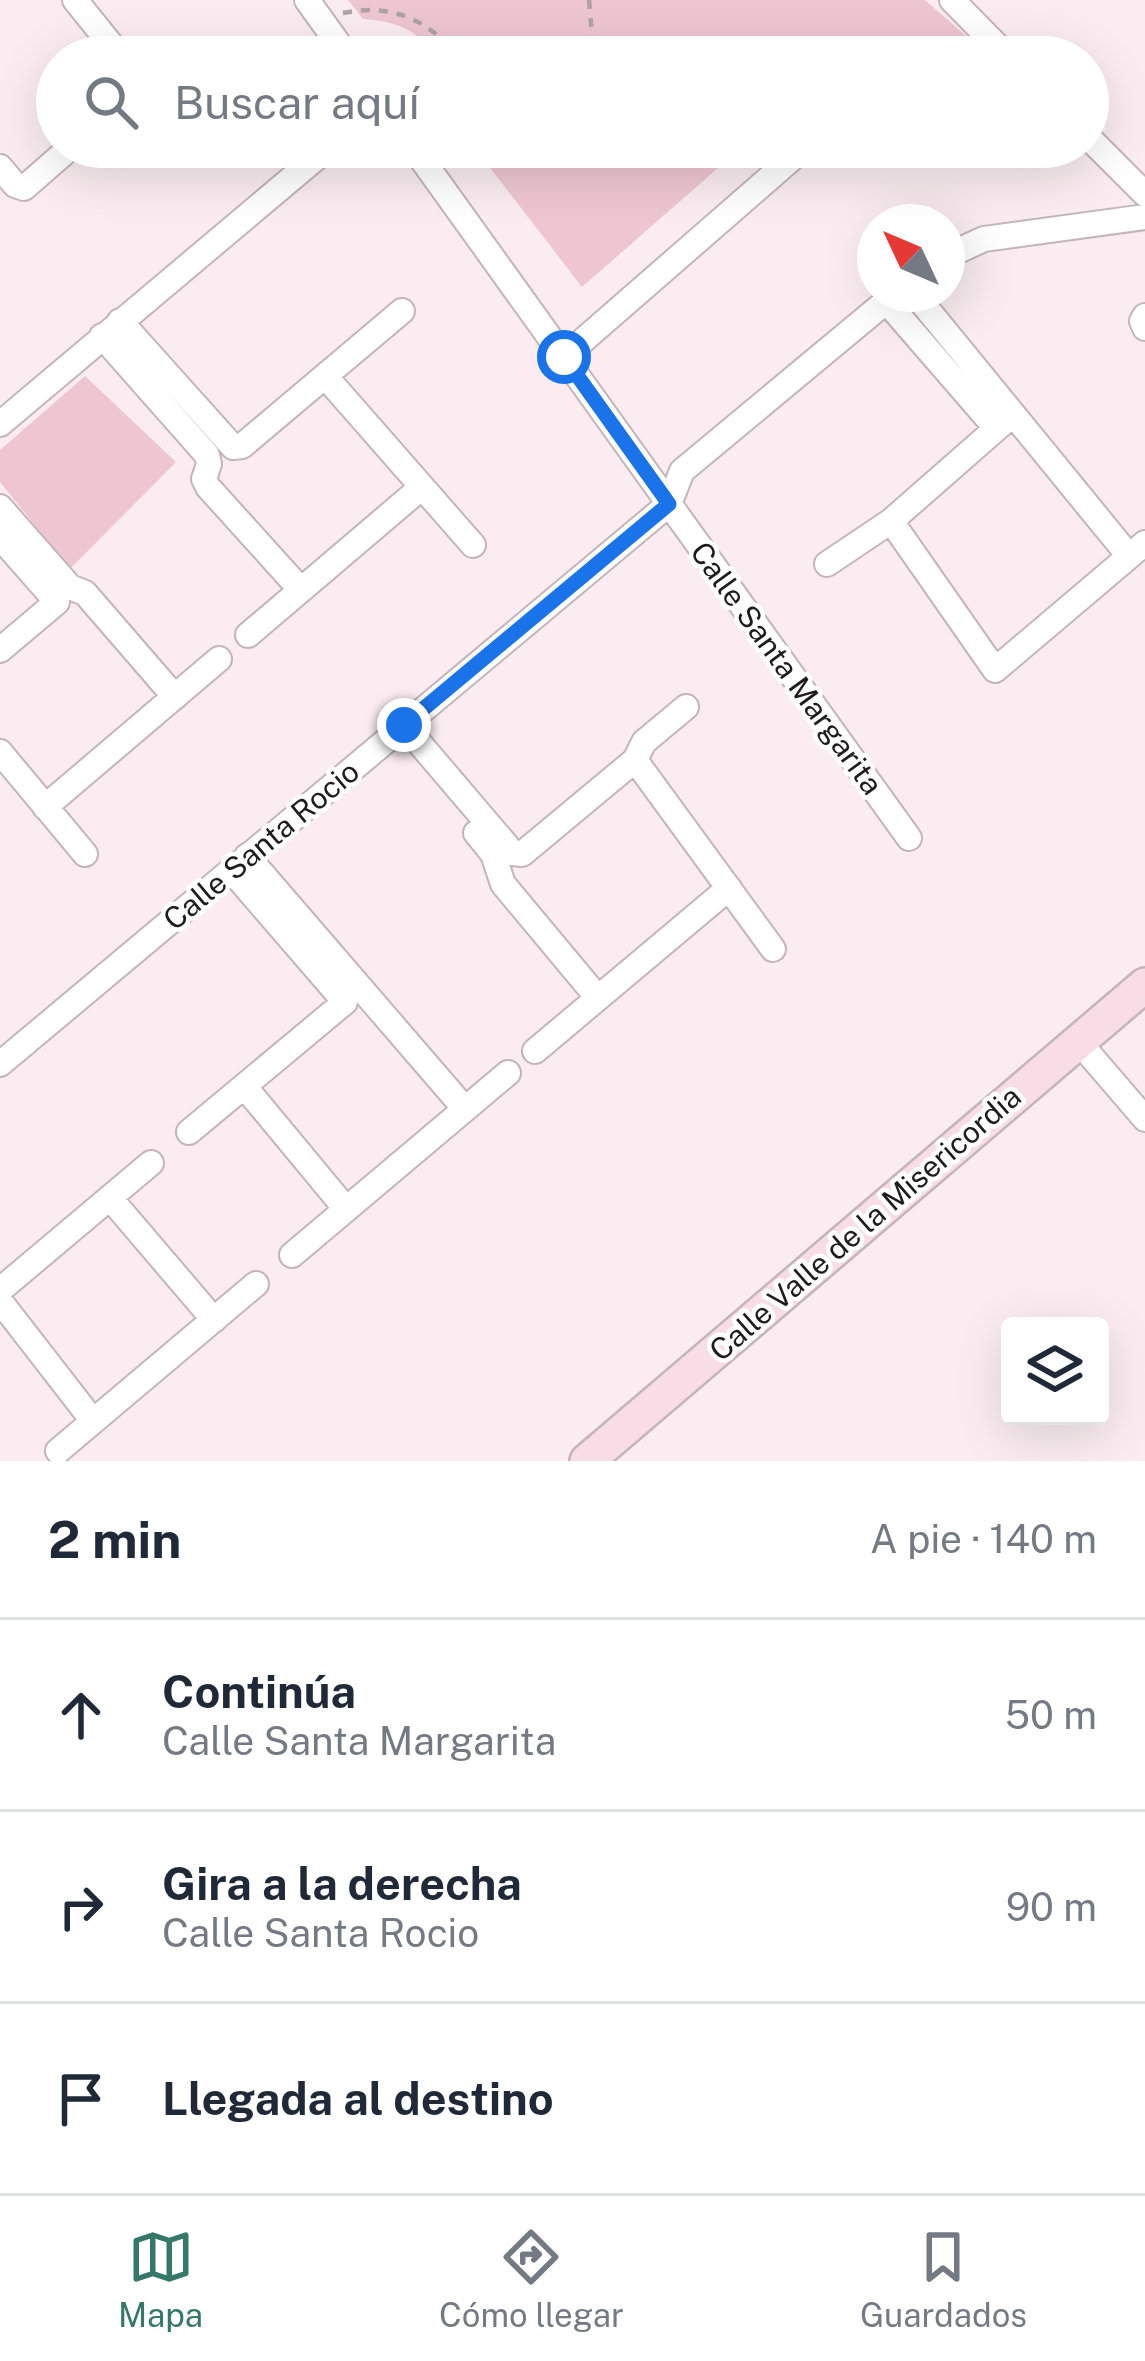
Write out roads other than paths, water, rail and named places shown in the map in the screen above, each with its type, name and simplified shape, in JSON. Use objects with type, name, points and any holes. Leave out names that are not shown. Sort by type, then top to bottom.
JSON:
[{"type":"street","points":[[75,0],[104,36]]},
{"type":"street","points":[[952,0],[985,36]]},
{"type":"street","points":[[314,9],[333,36]]},
{"type":"street","points":[[1109,158],[1145,194]]},
{"type":"street","points":[[0,167],[20,188],[47,168]]},
{"type":"street","points":[[0,424],[304,168]]},
{"type":"street","name":"Calle Santa Margarita","points":[[428,168],[909,838]]},
{"type":"street","points":[[564,357],[781,168]]},
{"type":"street","points":[[965,248],[984,239],[1145,217]]},
{"type":"street","points":[[111,329],[232,447],[242,446],[402,311]]},
{"type":"street","name":"Calle Santa Rocio","points":[[0,1064],[669,504],[682,471],[873,312]]},
{"type":"street","points":[[891,521],[995,670],[1137,550],[1004,422],[905,312]]},
{"type":"street","points":[[928,312],[1004,422]]},
{"type":"street","points":[[1145,316],[1145,328]]},
{"type":"street","points":[[111,329],[207,455],[208,487],[301,590]]},
{"type":"street","points":[[325,376],[472,545]]},
{"type":"street","points":[[827,564],[891,521],[1004,422]]},
{"type":"street","points":[[248,635],[422,487]]},
{"type":"street","points":[[0,507],[70,587],[85,593],[175,697]]},
{"type":"street","points":[[0,537],[57,602],[0,650]]},
{"type":"street","points":[[45,807],[219,659]]},
{"type":"street","points":[[398,730],[517,854],[527,852],[635,760],[644,742],[686,707]]},
{"type":"street","points":[[398,730],[494,854],[503,884],[598,998]]},
{"type":"street","points":[[0,752],[85,854]]},
{"type":"street","points":[[635,760],[773,949]]},
{"type":"street","points":[[189,1132],[345,1002],[239,863]]},
{"type":"street","points":[[239,863],[466,1109]]},
{"type":"street","points":[[535,1051],[729,888]]},
{"type":"street","name":"Calle Valle de la Misericordia","points":[[586,1461],[1145,985]]},
{"type":"street","points":[[1078,1041],[1145,1119]]},
{"type":"street","points":[[292,1255],[508,1073]]},
{"type":"street","points":[[244,1086],[346,1209]]},
{"type":"street","points":[[93,1421],[3,1283],[152,1163]]},
{"type":"street","points":[[110,1198],[214,1320]]},
{"type":"street","points":[[58,1451],[256,1284]]}]
